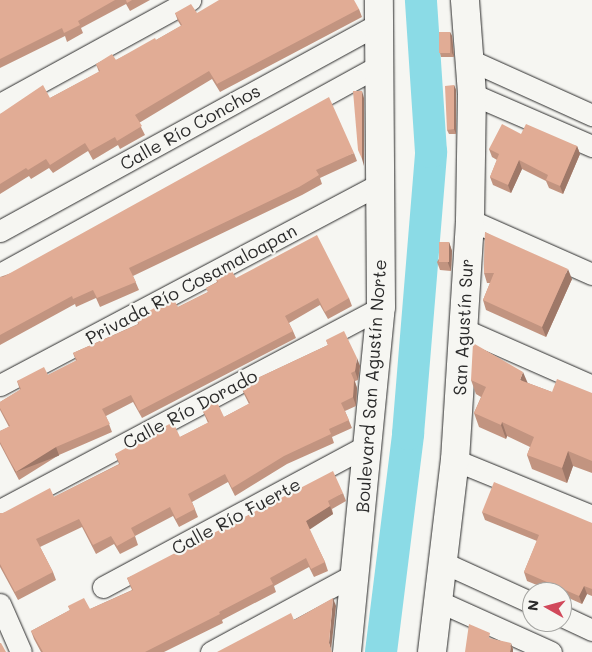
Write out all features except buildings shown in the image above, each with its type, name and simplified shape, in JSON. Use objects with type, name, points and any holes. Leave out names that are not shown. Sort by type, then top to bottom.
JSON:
[{"type":"main road","name":"San Agustín Sur","points":[[432,652],[455,460],[470,220],[472,94],[465,0]]},
{"type":"main road","name":"Boulevard San Agustín Norte","points":[[347,652],[357,573],[381,308],[380,11]]},
{"type":"street","points":[[0,104],[190,0]]},
{"type":"street","name":"Calle Río Conchos","points":[[0,232],[380,11]]},
{"type":"street","points":[[470,60],[592,115]]},
{"type":"street","name":"Calle Río Conchos","points":[[0,274],[380,64]]},
{"type":"street","points":[[472,94],[592,146]]},
{"type":"street","name":"Privada Río Cosamaloapan","points":[[0,385],[381,183]]},
{"type":"street","points":[[470,220],[592,274]]},
{"type":"street","name":"Calle Río Dorado","points":[[0,510],[381,308]]},
{"type":"street","points":[[463,329],[592,386]]},
{"type":"street","name":"Calle Río Fuerte","points":[[103,586],[368,446]]},
{"type":"street","points":[[455,460],[592,516]]},
{"type":"street","points":[[442,562],[522,598]]},
{"type":"street","points":[[210,652],[357,573]]},
{"type":"street","points":[[438,601],[546,651]]},
{"type":"street","points":[[0,604],[21,652]]},
{"type":"street","points":[[572,621],[592,630]]},
{"type":"waterway","points":[[381,652],[408,434],[431,152],[421,0]]}]
